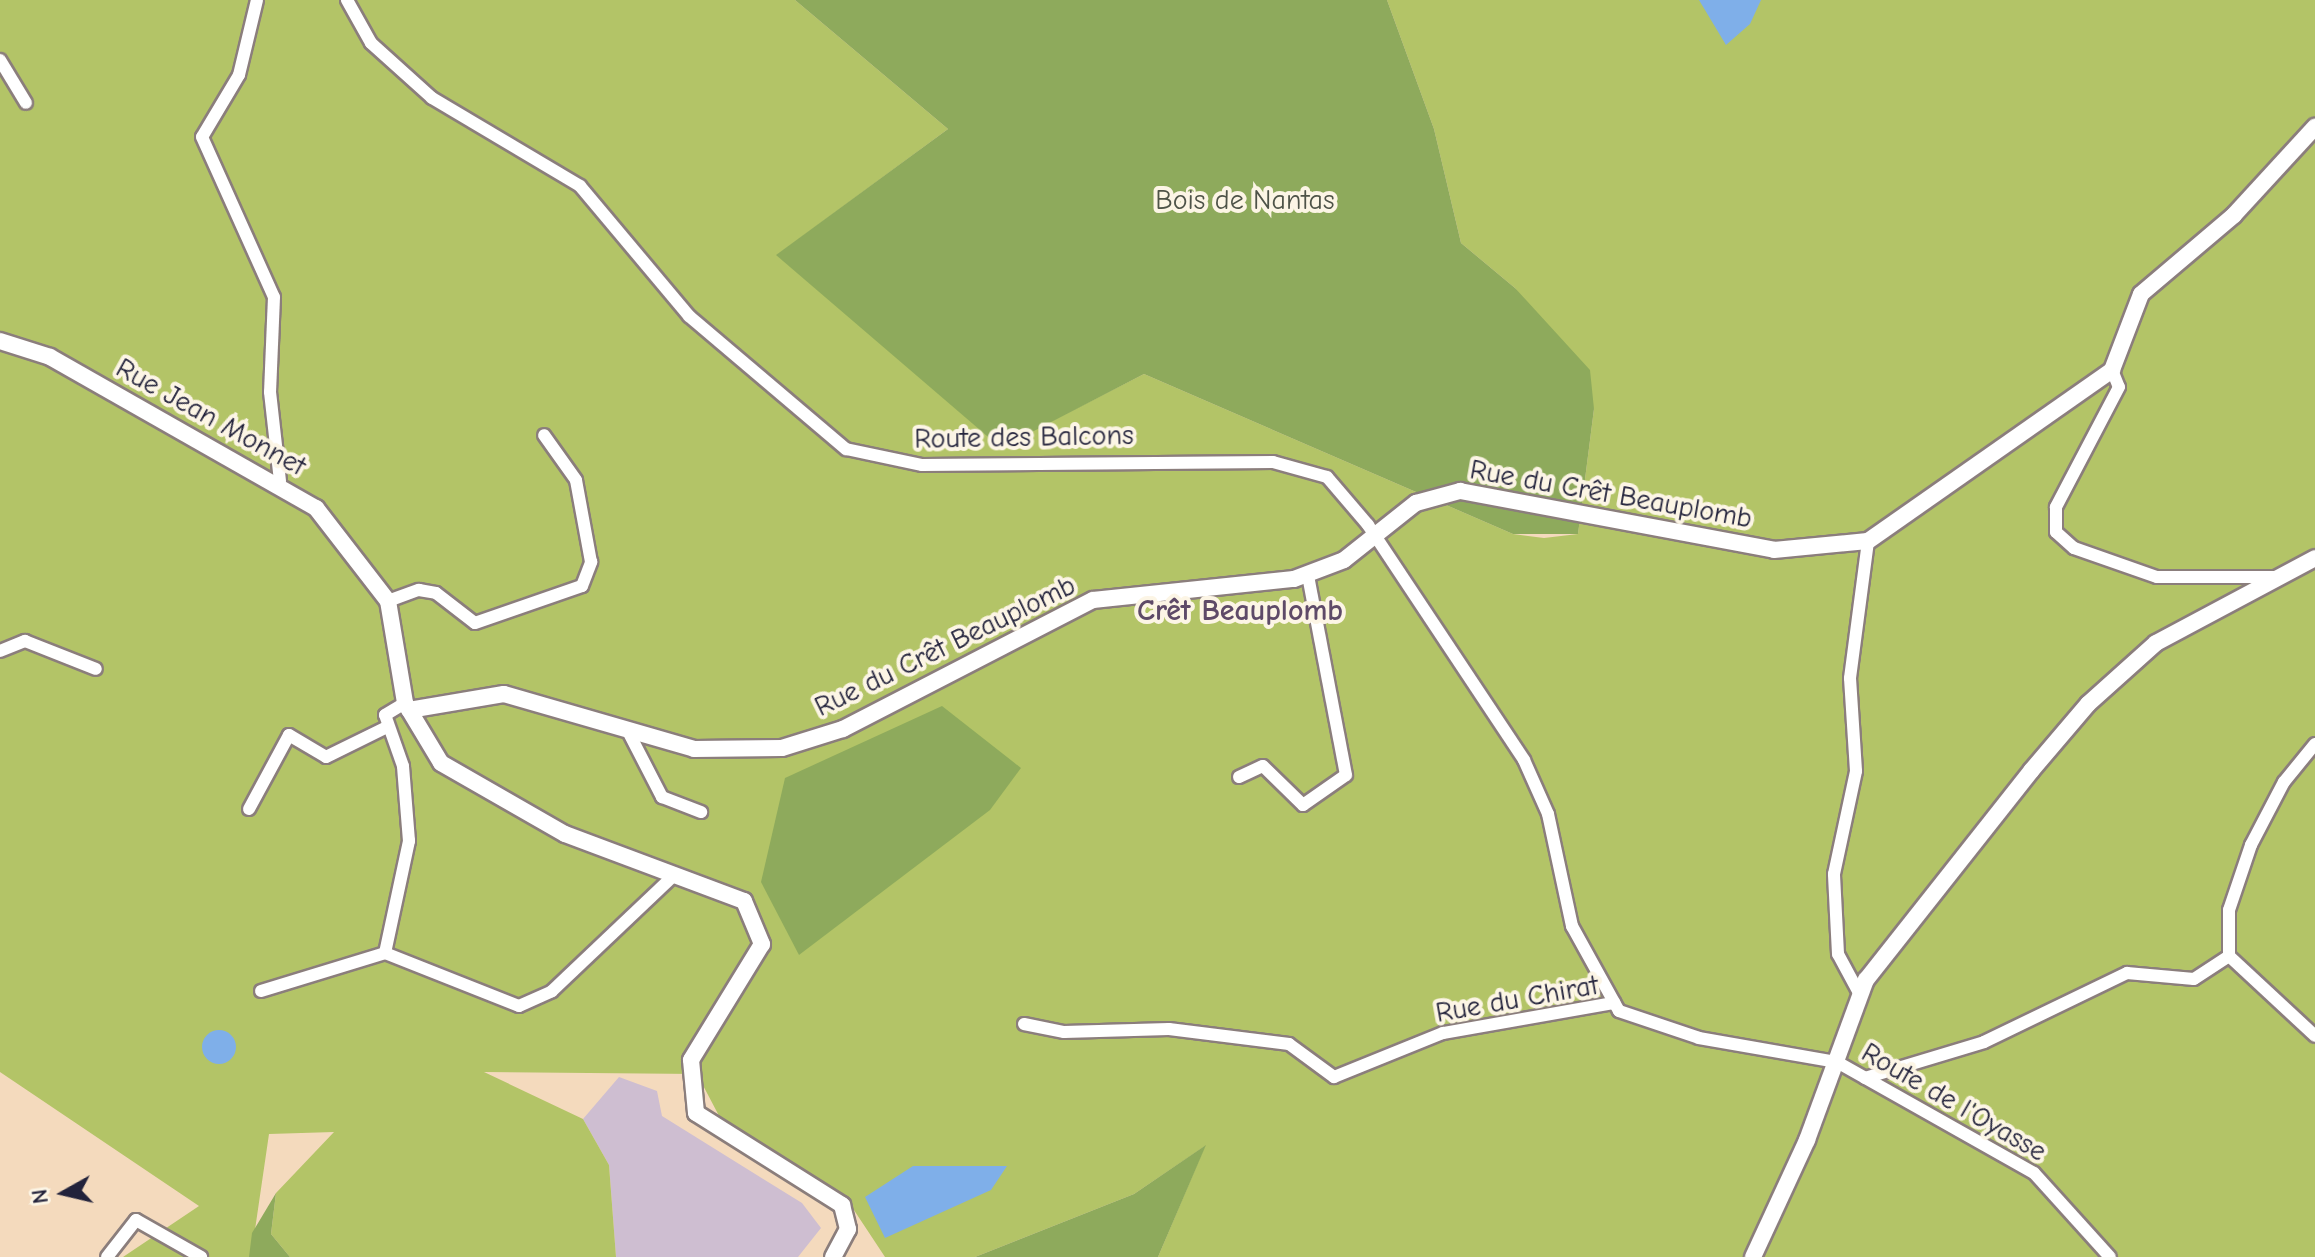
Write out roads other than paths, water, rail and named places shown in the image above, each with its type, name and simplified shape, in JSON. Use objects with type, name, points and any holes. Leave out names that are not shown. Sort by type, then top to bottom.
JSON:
[{"type":"street","points":[[257,0],[239,75],[202,137],[274,297],[270,392],[280,481]]},
{"type":"street","name":"Route des Balcons","points":[[347,0],[371,43],[432,98],[580,186],[689,316],[846,449],[922,465],[1273,462],[1327,477],[1374,537],[1533,777],[1572,926],[1614,1003]]},
{"type":"street","points":[[0,60],[26,103]]},
{"type":"street","points":[[2276,577],[2157,577],[2074,548],[2056,532],[2056,507],[2119,387],[2112,370],[2141,294],[2234,215],[2315,127]]},
{"type":"street","name":"Rue Jean Monnet","points":[[0,341],[50,357],[280,481],[316,508],[388,601],[407,706]]},
{"type":"street","name":"Rue du Crêt Beauplomb","points":[[407,706],[504,694],[630,735],[738,754],[782,748],[843,729],[1093,600],[1244,588],[1308,575],[1374,537],[1416,503],[1460,491],[1774,550],[1868,541],[2112,370]]},
{"type":"street","points":[[388,601],[419,590],[436,593],[475,623],[582,586],[591,562],[576,480],[544,435]]},
{"type":"street","points":[[1859,993],[1838,954],[1834,874],[1856,771],[1850,678],[1868,541]]},
{"type":"street","points":[[1753,1257],[1837,1062],[1859,993],[2099,693],[2156,643],[2315,558]]},
{"type":"street","points":[[1239,777],[1263,766],[1303,805],[1346,775],[1308,575]]},
{"type":"street","points":[[0,651],[25,641],[96,669]]},
{"type":"street","points":[[385,953],[409,841],[403,766],[385,728],[385,715],[407,706],[441,763],[468,782],[565,834],[672,877],[744,901],[762,944],[691,1060],[696,1113],[720,1131],[842,1205],[848,1229],[833,1257]]},
{"type":"street","points":[[249,809],[289,735],[326,757],[385,728]]},
{"type":"street","points":[[630,735],[662,797],[701,812]]},
{"type":"street","points":[[2315,744],[2284,782],[2251,845],[2229,910],[2229,956],[2315,1036]]},
{"type":"street","points":[[261,991],[385,953],[519,1006],[552,991],[672,877]]},
{"type":"street","points":[[1865,1078],[1984,1042],[2127,973],[2186,980],[2229,956]]},
{"type":"street","name":"Rue du Chirat","points":[[1024,1024],[1064,1032],[1169,1029],[1289,1044],[1334,1077],[1443,1033],[1614,1003],[1637,1021],[1699,1038],[1837,1062]]},
{"type":"street","name":"Route de l'Oyasse","points":[[1837,1062],[2034,1173],[2110,1257]]},
{"type":"street","points":[[107,1257],[136,1220],[201,1257]]},
{"type":"water","points":[[1699,0],[1761,0],[1750,24],[1726,45]]},
{"type":"water","points":[[219,1030],[231,1035],[236,1047],[231,1059],[219,1064],[207,1059],[202,1047],[207,1035]]},
{"type":"water","points":[[913,1166],[1007,1166],[991,1190],[885,1238],[865,1197]]},
{"type":"district","name":"Crêt Beauplomb","points":[[1240,611]]},
{"type":"park label","name":"Bois de Nantas","points":[[1245,200]]}]
